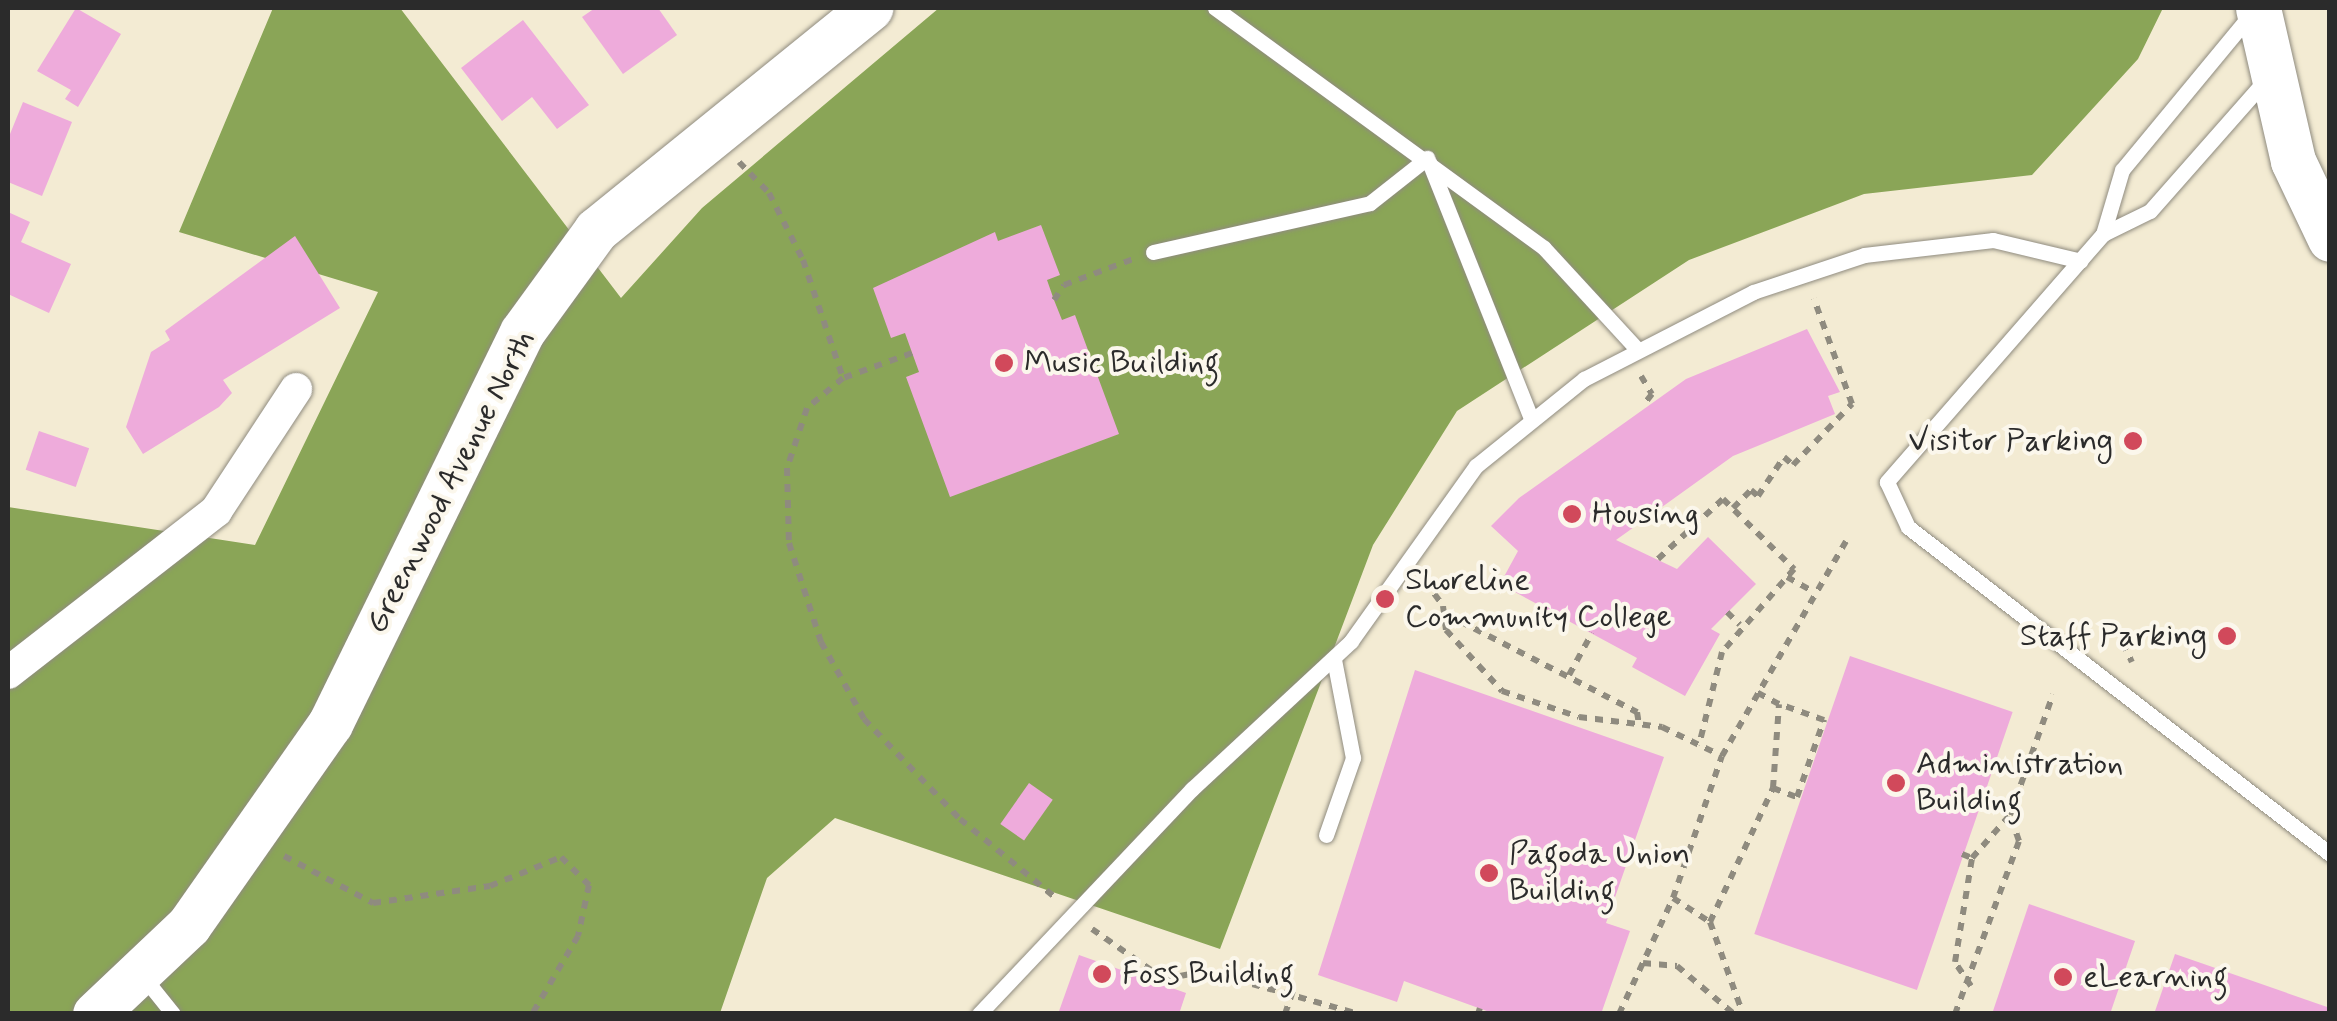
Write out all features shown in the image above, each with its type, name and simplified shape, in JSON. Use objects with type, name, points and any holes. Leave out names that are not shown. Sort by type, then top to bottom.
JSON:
[{"type":"street","name":"Greenwood Avenue North","points":[[95,1014],[141,974],[250,837],[330,724],[522,332],[596,230],[710,132],[870,8]]},
{"type":"street","points":[[2257,8],[2293,161],[2330,239]]},
{"type":"street","points":[[8,672],[216,511],[296,389]]},
{"type":"lane","points":[[1215,8],[1427,158],[1544,248],[1636,348]]},
{"type":"lane","points":[[2257,8],[2122,170],[2103,234],[1887,482],[1894,511],[2330,854]]},
{"type":"lane","points":[[2103,234],[2150,211],[2270,74]]},
{"type":"lane","points":[[1153,252],[1370,203],[1427,158]]},
{"type":"lane","points":[[1427,158],[1530,416]]},
{"type":"lane","points":[[979,1014],[1072,910],[1334,659],[1476,466],[1530,416],[1636,348],[1754,292],[1899,247],[2031,242],[2081,261]]},
{"type":"lane","points":[[1326,835],[1353,758],[1334,659]]},
{"type":"lane","points":[[141,974],[173,1014]]},
{"type":"path","points":[[710,132],[769,193],[843,378]]},
{"type":"path","points":[[1054,300],[1064,285],[1153,252]]},
{"type":"path","points":[[1733,508],[1751,490],[1758,496],[1784,456],[1793,465],[1852,404],[1814,299]]},
{"type":"path","points":[[912,353],[843,378],[807,408],[787,468],[788,543],[820,642],[864,719],[960,818],[1164,979],[1206,971],[1293,991],[1359,1014]]},
{"type":"path","points":[[1645,404],[1646,384]]},
{"type":"path","points":[[1658,559],[1723,499],[1794,569],[1740,624],[1712,676],[1699,746]]},
{"type":"path","points":[[1619,1014],[1673,898],[1722,756],[1812,592],[1846,541]]},
{"type":"path","points":[[1787,577],[1812,592]]},
{"type":"path","points":[[1639,724],[1637,712],[1445,610],[1446,630],[1502,691],[1578,717],[1639,724],[1722,756]]},
{"type":"path","points":[[1727,612],[1740,624]]},
{"type":"path","points":[[1568,675],[1592,633]]},
{"type":"path","points":[[2124,643],[2132,662]]},
{"type":"path","points":[[1755,691],[1824,720],[1797,796],[1773,788]]},
{"type":"path","points":[[1971,987],[1955,962],[1972,858],[2010,816],[2053,694]]},
{"type":"path","points":[[1710,922],[1773,788],[1779,704]]},
{"type":"path","points":[[1954,1014],[1971,987],[2019,841],[2010,816]]},
{"type":"path","points":[[250,837],[373,903],[490,886],[561,857],[589,885],[578,936],[532,1014]]},
{"type":"path","points":[[1962,854],[1972,858]]},
{"type":"path","points":[[1673,898],[1710,922],[1743,1014]]},
{"type":"path","points":[[1643,963],[1677,966],[1734,1014]]},
{"type":"path","points":[[1286,1014],[1293,991]]},
{"type":"green space","points":[[273,8],[400,8],[621,298],[702,208],[939,8],[2163,8],[2138,59],[2032,175],[1864,194],[1689,260],[1457,411],[1373,545],[1220,949],[835,818],[767,878],[720,1013],[8,1013],[8,507],[255,545],[378,292],[179,232]]},
{"type":"building","points":[[76,8],[121,34],[78,107],[65,99],[71,90],[37,71]]},
{"type":"building","points":[[595,8],[658,8],[677,35],[623,74],[582,17]]},
{"type":"building","points":[[523,20],[589,105],[557,129],[532,97],[502,121],[461,68]]},
{"type":"building","points":[[23,102],[72,122],[42,196],[8,182],[8,139]]},
{"type":"building","points":[[8,212],[30,222],[21,242],[71,264],[49,313],[8,294]]},
{"type":"building","name":"Music Building","points":[[1041,225],[1060,275],[1047,280],[1054,300],[1062,320],[1075,315],[1119,434],[950,497],[906,377],[919,372],[905,333],[891,338],[873,288],[995,232],[998,241]]},
{"type":"building","points":[[295,236],[340,308],[223,380],[232,393],[219,407],[143,454],[126,427],[151,352],[170,340],[165,331]]},
{"type":"building","name":"Housing","points":[[1807,329],[1840,392],[1828,396],[1835,414],[1733,456],[1616,540],[1677,569],[1708,537],[1756,584],[1711,629],[1720,634],[1685,696],[1632,667],[1637,658],[1500,584],[1518,551],[1491,526],[1519,498],[1686,379]]},
{"type":"building","points":[[39,431],[89,448],[76,487],[26,470]]},
{"type":"building","name":"Administration Building","points":[[1850,656],[2013,712],[1917,990],[1754,934]]},
{"type":"building","name":"Pagoda Union Building","points":[[1415,670],[1664,757],[1606,923],[1630,931],[1601,1014],[1495,1014],[1404,981],[1397,1002],[1318,975]]},
{"type":"building","points":[[1029,783],[1053,800],[1024,841],[1000,824]]},
{"type":"building","name":"eLearning","points":[[2029,904],[2135,941],[2110,1014],[1992,1014]]},
{"type":"building","points":[[2175,954],[2330,1008],[2330,1014],[2154,1014]]},
{"type":"building","name":"Foss Building","points":[[1079,955],[1186,993],[1179,1014],[1058,1014]]},
{"type":"place","name":"Music Building","points":[[1004,363]]},
{"type":"place","name":"Visitor Parking","points":[[2133,441]]},
{"type":"place","name":"Housing","points":[[1572,514]]},
{"type":"place","name":"Shoreline Community College","points":[[1385,599]]},
{"type":"place","name":"Staff Parking","points":[[2227,636]]},
{"type":"place","name":"Administration Building","points":[[1896,783]]},
{"type":"place","name":"Pagoda Union Building","points":[[1489,873]]},
{"type":"place","name":"Foss Building","points":[[1102,974]]},
{"type":"place","name":"eLearning","points":[[2063,977]]}]
